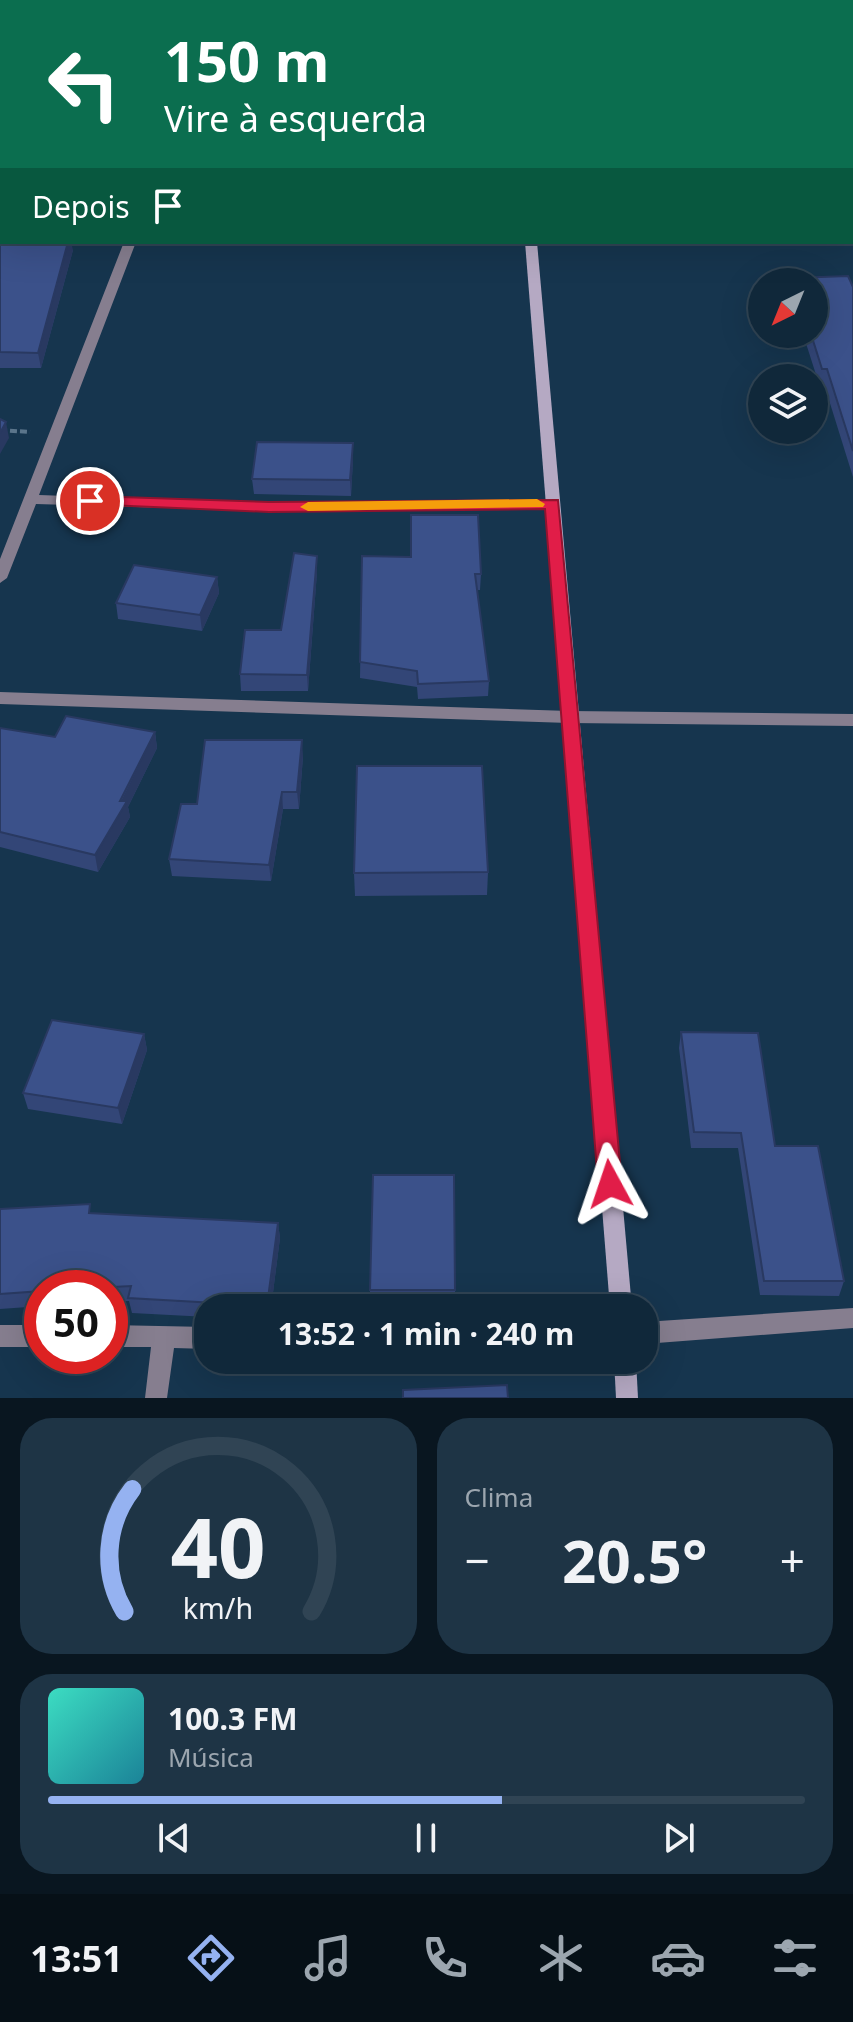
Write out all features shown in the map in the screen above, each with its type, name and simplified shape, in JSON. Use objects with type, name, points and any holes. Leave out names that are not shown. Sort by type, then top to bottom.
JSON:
[{"type":"main road","points":[[531,244],[620,1294]]},
{"type":"main road","points":[[626,1374],[627,1398]]},
{"type":"street","points":[[0,578],[129,244]]},
{"type":"street","points":[[30,499],[269,507],[552,504]]},
{"type":"street","points":[[0,698],[569,717],[853,720]]},
{"type":"street","points":[[658,1332],[853,1318]]},
{"type":"street","points":[[0,1336],[24,1336]]},
{"type":"street","points":[[128,1336],[194,1337]]},
{"type":"street","points":[[156,1398],[164,1336]]},
{"type":"building","points":[[0,244],[67,244],[38,353],[0,352]]},
{"type":"building","points":[[848,276],[853,287],[853,451],[828,364],[820,364],[815,348],[828,348],[828,277]]},
{"type":"building","points":[[0,419],[6,422],[0,433]]},
{"type":"building","points":[[257,442],[353,443],[350,480],[252,479]]},
{"type":"building","points":[[411,515],[478,515],[481,574],[475,574],[489,681],[418,684],[417,671],[360,662],[362,556],[411,557]]},
{"type":"building","points":[[294,553],[317,556],[307,675],[240,674],[245,630],[281,630]]},
{"type":"building","points":[[134,565],[217,577],[200,615],[116,603]]},
{"type":"building","points":[[66,716],[155,732],[120,801],[127,801],[95,855],[0,832],[0,728],[55,737]]},
{"type":"building","points":[[205,740],[302,740],[297,792],[282,792],[269,865],[169,859],[181,804],[197,804]]},
{"type":"building","points":[[357,766],[482,766],[488,872],[354,873]]},
{"type":"building","points":[[52,1020],[144,1034],[118,1108],[23,1093]]},
{"type":"building","points":[[681,1032],[758,1033],[775,1146],[818,1146],[844,1281],[764,1281],[741,1133],[694,1132]]},
{"type":"building","points":[[373,1175],[454,1175],[455,1290],[370,1290]]},
{"type":"building","points":[[90,1204],[89,1213],[278,1223],[269,1294],[194,1294],[194,1302],[128,1298],[131,1286],[128,1286],[128,1270],[24,1270],[24,1292],[0,1294],[0,1209]]},
{"type":"building","points":[[507,1385],[508,1398],[403,1398],[403,1390]]},
{"type":"slow traffic","points":[[308,507],[537,504]]},
{"type":"route","points":[[90,501],[269,507],[552,504],[610,1184]]}]
